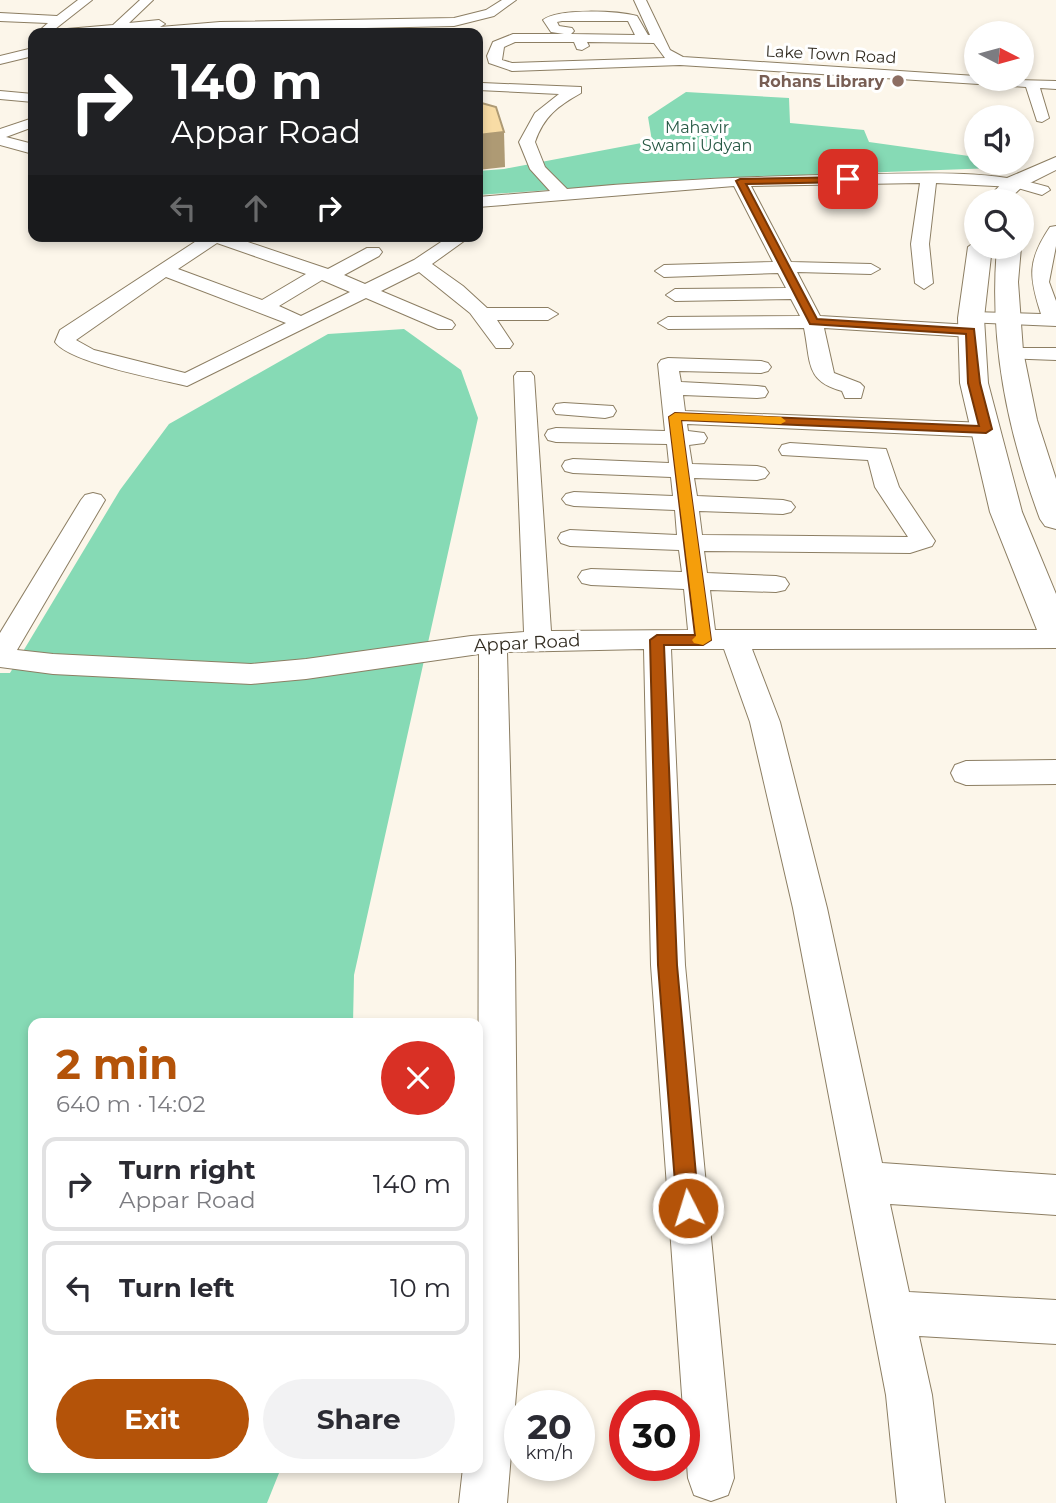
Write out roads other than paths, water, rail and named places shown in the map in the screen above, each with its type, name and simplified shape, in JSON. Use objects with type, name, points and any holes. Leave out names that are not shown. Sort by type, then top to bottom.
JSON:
[{"type":"main road","points":[[1005,189],[1056,163]]},
{"type":"main road","points":[[1034,194],[1049,185]]},
{"type":"main road","points":[[979,259],[971,325],[974,383],[1006,512],[1056,637]]},
{"type":"main road","points":[[1008,259],[1005,281],[1010,354],[1036,470],[1056,519]]},
{"type":"street","points":[[46,19],[72,0]]},
{"type":"street","points":[[49,28],[86,0]]},
{"type":"street","points":[[117,27],[147,0]]},
{"type":"street","points":[[201,28],[237,25],[454,22],[483,16],[510,0]]},
{"type":"street","points":[[640,0],[665,52],[680,61]]},
{"type":"street","points":[[109,28],[224,16],[287,19],[294,9]]},
{"type":"street","points":[[0,17],[60,20]]},
{"type":"street","points":[[643,38],[633,19],[625,17],[562,17],[549,20],[555,29],[576,32],[580,42],[659,38]]},
{"type":"street","name":"Lake Town Road","points":[[580,42],[513,38],[498,45],[494,56],[496,63],[512,67],[680,61],[964,79]]},
{"type":"street","points":[[0,60],[28,53]]},
{"type":"street","points":[[563,195],[538,169],[527,142],[534,121],[545,107],[590,82],[602,65]]},
{"type":"street","name":"Lake Town Road","points":[[1034,83],[1056,85]]},
{"type":"street","points":[[483,87],[576,90]]},
{"type":"street","points":[[1034,90],[1042,118]]},
{"type":"street","points":[[0,95],[28,98]]},
{"type":"street","points":[[11,115],[28,118]]},
{"type":"street","points":[[0,134],[28,121]]},
{"type":"street","points":[[0,140],[28,148]]},
{"type":"street","points":[[924,284],[920,266],[921,232],[929,177]]},
{"type":"street","points":[[483,202],[740,181],[929,177],[1049,185]]},
{"type":"street","points":[[740,181],[800,284]]},
{"type":"street","points":[[489,219],[523,198]]},
{"type":"street","points":[[668,323],[971,325],[1006,320],[1054,320],[1048,286],[1050,259],[1045,250],[1056,231]]},
{"type":"street","points":[[209,242],[67,334],[65,342],[87,354],[187,380],[420,264],[453,242]]},
{"type":"street","points":[[231,242],[325,274],[446,325]]},
{"type":"street","points":[[264,307],[368,250],[400,261],[420,264],[448,282],[483,314],[503,344]]},
{"type":"street","points":[[853,393],[853,387],[830,381],[824,375],[813,322],[796,267],[871,269]]},
{"type":"street","points":[[166,271],[300,322]]},
{"type":"street","points":[[664,271],[800,284]]},
{"type":"street","points":[[675,295],[800,284]]},
{"type":"street","points":[[483,314],[548,314]]},
{"type":"street","points":[[1010,354],[1056,354]]},
{"type":"street","points":[[761,367],[668,364],[685,503],[696,579],[718,640],[750,676],[785,796],[909,1395],[921,1503]]},
{"type":"street","points":[[524,376],[538,640]]},
{"type":"street","points":[[671,388],[758,392]]},
{"type":"street","points":[[564,410],[605,408],[606,436]]},
{"type":"street","points":[[676,427],[759,440]]},
{"type":"street","points":[[556,435],[606,436],[676,427],[986,429]]},
{"type":"street","points":[[570,538],[691,543],[910,545],[923,541],[887,487],[878,453],[790,450]]},
{"type":"street","points":[[573,466],[757,473]]},
{"type":"street","points":[[574,499],[783,507]]},
{"type":"street","points":[[0,656],[93,500]]},
{"type":"street","points":[[591,577],[776,584]]},
{"type":"street","name":"Appar Road","points":[[0,656],[53,664],[251,674],[538,640],[1056,637]]},
{"type":"street","points":[[657,640],[668,965],[710,1478]]},
{"type":"street","points":[[484,1503],[497,1357],[498,959],[493,644]]},
{"type":"street","points":[[966,773],[1056,772]]},
{"type":"street","points":[[866,1182],[1056,1195]]},
{"type":"street","points":[[892,1313],[1056,1322]]},
{"type":"place","name":"Rohans Library","points":[[898,81]]},
{"type":"park label","name":"Mahavir Swami Udyan","points":[[697,136]]}]
